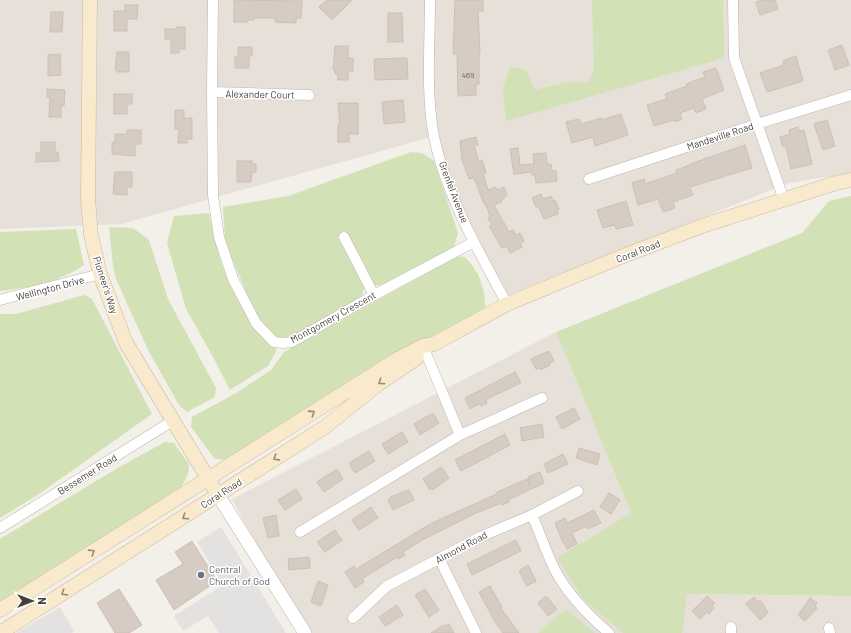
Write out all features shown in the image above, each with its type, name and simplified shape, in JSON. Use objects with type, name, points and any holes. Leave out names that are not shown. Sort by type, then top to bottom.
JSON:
[{"type":"main road","name":"Pioneer's Way","points":[[90,0],[88,198],[92,235],[100,274],[126,343],[218,495]]},
{"type":"main road","name":"Coral Road","points":[[0,610],[396,360],[427,347],[507,304],[697,228],[836,183],[851,180]]},
{"type":"main road","name":"Coral Road","points":[[0,633],[325,427],[377,384],[427,347]]},
{"type":"main road","points":[[72,565],[82,582]]},
{"type":"street","name":"Montgomery Crescent","points":[[213,0],[213,195],[219,237],[233,279],[256,323],[274,342],[282,344],[292,342],[374,295],[474,242]]},
{"type":"street","name":"Grenfel Avenue","points":[[430,0],[430,86],[433,131],[445,175],[474,242],[507,304]]},
{"type":"street","points":[[733,0],[734,58],[784,200]]},
{"type":"street","name":"Alexander Court","points":[[212,92],[309,95]]},
{"type":"street","name":"Mandeville Road","points":[[589,179],[851,95]]},
{"type":"street","points":[[344,237],[374,295]]},
{"type":"street","name":"Wellington Drive","points":[[0,300],[100,274]]},
{"type":"street","points":[[427,347],[460,435]]},
{"type":"street","points":[[300,532],[460,435],[542,398]]},
{"type":"street","name":"Bessemer Road","points":[[0,528],[174,420]]},
{"type":"street","name":"Almond Road","points":[[353,618],[387,586],[491,531],[532,516],[578,491]]},
{"type":"street","points":[[218,495],[305,633]]},
{"type":"street","points":[[532,516],[555,570],[570,594],[589,616],[609,633]]},
{"type":"street","points":[[439,558],[476,633]]},
{"type":"shaded area","points":[[0,0],[851,0],[851,173],[789,183],[500,298],[431,137],[121,224],[0,229]]},
{"type":"shaded area","points":[[556,332],[631,513],[687,594],[851,596],[851,633],[305,633],[296,621],[232,499]]},
{"type":"shaded area","points":[[221,527],[286,633],[219,633],[208,616],[183,631],[174,616],[223,585],[197,542]]},
{"type":"shaded area","points":[[60,607],[74,631],[72,633],[16,633]]},
{"type":"green space","points":[[592,0],[723,0],[724,58],[506,121],[503,90],[510,67],[527,71],[535,90],[567,82],[587,83],[594,71]]},
{"type":"green space","points":[[411,152],[422,153],[434,161],[458,233],[453,250],[382,286],[374,285],[350,239],[341,233],[338,238],[352,259],[365,287],[360,300],[292,340],[279,340],[258,320],[225,242],[223,207],[288,196]]},
{"type":"green space","points":[[851,196],[851,596],[687,594],[682,633],[623,633],[583,599],[557,558],[631,513],[556,332],[802,233],[829,201]]},
{"type":"green space","points":[[209,213],[219,254],[231,287],[255,327],[277,350],[268,366],[230,390],[186,309],[167,243],[174,216]]},
{"type":"green space","points":[[109,227],[133,228],[149,240],[168,299],[216,388],[215,397],[187,412],[179,405],[148,350],[116,279],[113,266]]},
{"type":"green space","points":[[76,229],[84,265],[65,276],[54,280],[22,288],[0,291],[0,232]]},
{"type":"green space","points":[[457,256],[465,257],[478,275],[483,287],[485,309],[420,343],[236,456],[221,460],[214,458],[191,427],[192,417],[236,393],[271,370],[284,352]]},
{"type":"green space","points":[[84,295],[92,299],[152,414],[39,494],[0,518],[0,314],[16,314]]},
{"type":"green space","points":[[165,442],[174,443],[189,464],[188,474],[182,486],[0,605],[0,539],[116,469]]},
{"type":"green space","points":[[566,609],[595,633],[538,633]]},
{"type":"building","points":[[234,0],[302,1],[301,18],[296,18],[296,23],[275,22],[275,18],[254,18],[254,20],[248,20],[248,22],[234,22]]},
{"type":"building","points":[[327,0],[352,0],[332,20],[319,7]]},
{"type":"building","points":[[455,0],[483,0],[483,11],[478,11],[480,53],[479,84],[476,84],[476,95],[458,96],[457,54],[453,54]]},
{"type":"building","points":[[763,0],[775,0],[778,9],[760,15],[756,2]]},
{"type":"building","points":[[125,5],[138,5],[137,19],[127,19],[127,31],[114,31],[114,11],[125,11]]},
{"type":"building","points":[[51,12],[63,12],[62,32],[50,32]]},
{"type":"building","points":[[388,13],[402,13],[403,42],[388,42]]},
{"type":"building","points":[[177,27],[185,27],[185,49],[179,49],[179,53],[171,53],[171,39],[165,39],[165,29],[177,29]]},
{"type":"building","points":[[842,45],[849,65],[835,70],[828,50]]},
{"type":"building","points":[[335,46],[348,46],[348,58],[353,58],[353,71],[348,71],[348,80],[338,80],[338,74],[335,74],[335,70],[333,70]]},
{"type":"building","points":[[238,47],[252,47],[252,56],[249,56],[249,68],[235,68],[235,57],[238,57]]},
{"type":"building","points":[[117,52],[129,52],[129,72],[117,72],[117,70],[115,70]]},
{"type":"building","points":[[60,54],[61,75],[48,76],[48,55]]},
{"type":"building","points":[[796,56],[803,81],[767,92],[760,73],[784,65],[783,61]]},
{"type":"building","points":[[407,58],[408,79],[375,80],[374,59]]},
{"type":"building","points":[[716,68],[724,90],[702,99],[706,109],[696,113],[694,108],[680,113],[682,119],[675,122],[674,120],[654,126],[647,105],[667,99],[665,94],[687,86],[686,84],[705,77],[703,72]]},
{"type":"building","points":[[47,89],[65,90],[64,106],[61,106],[61,117],[49,117],[50,97],[47,97]]},
{"type":"building","points":[[114,94],[132,94],[132,104],[127,104],[127,114],[114,114]]},
{"type":"building","points":[[403,100],[405,122],[384,124],[382,102]]},
{"type":"building","points":[[338,103],[358,103],[358,134],[349,134],[349,142],[338,142],[338,125],[340,125]]},
{"type":"building","points":[[175,110],[184,110],[184,118],[192,118],[192,139],[187,139],[187,143],[178,143],[179,129],[175,129]]},
{"type":"building","points":[[621,114],[628,135],[595,146],[593,137],[572,143],[566,122],[579,119],[581,124]]},
{"type":"building","points":[[827,120],[835,146],[823,150],[814,124]]},
{"type":"building","points":[[798,127],[799,131],[804,130],[812,164],[791,169],[786,146],[783,147],[780,137],[790,134],[789,130]]},
{"type":"building","points":[[127,130],[141,130],[141,144],[135,144],[135,156],[112,154],[112,142],[115,142],[115,134],[127,134]]},
{"type":"building","points":[[476,137],[478,145],[474,145],[479,162],[482,160],[486,173],[483,174],[488,190],[496,187],[497,190],[504,187],[507,195],[501,200],[502,202],[494,205],[509,232],[513,230],[516,235],[520,233],[524,241],[520,244],[522,247],[510,253],[507,246],[502,248],[489,226],[492,225],[488,218],[490,216],[485,203],[484,204],[474,178],[469,179],[462,160],[460,141]]},
{"type":"building","points":[[41,142],[55,142],[55,152],[58,152],[59,161],[36,162],[36,153],[41,153]]},
{"type":"building","points":[[745,145],[752,168],[690,187],[693,195],[673,202],[675,208],[663,212],[658,199],[638,205],[632,183],[644,179],[645,184],[677,173],[676,170],[690,164]]},
{"type":"building","points":[[518,148],[520,165],[534,164],[533,154],[546,153],[547,164],[551,164],[552,171],[556,171],[557,181],[536,183],[535,175],[532,175],[532,172],[514,174],[510,149]]},
{"type":"building","points":[[237,161],[252,161],[252,164],[256,164],[256,172],[252,172],[251,182],[237,182]]},
{"type":"building","points":[[115,172],[132,172],[132,187],[127,187],[127,195],[113,194]]},
{"type":"building","points":[[541,194],[543,199],[551,196],[553,201],[555,200],[559,209],[557,210],[558,214],[544,219],[538,206],[536,207],[532,198]]},
{"type":"building","points":[[626,201],[633,225],[616,229],[615,225],[603,228],[597,210]]},
{"type":"building","points":[[549,351],[554,361],[549,363],[550,365],[541,370],[540,368],[536,369],[531,359]]},
{"type":"building","points":[[515,372],[521,383],[489,398],[486,401],[487,403],[481,406],[479,404],[470,409],[465,398]]},
{"type":"building","points":[[574,408],[580,419],[562,429],[556,417]]},
{"type":"building","points":[[433,413],[439,423],[420,435],[414,424]]},
{"type":"building","points":[[542,424],[544,437],[522,441],[520,428]]},
{"type":"building","points":[[402,432],[408,442],[388,454],[382,444]]},
{"type":"building","points":[[505,434],[510,445],[461,471],[455,460]]},
{"type":"building","points":[[579,448],[600,454],[597,465],[576,458]]},
{"type":"building","points":[[369,451],[375,461],[355,473],[349,463]]},
{"type":"building","points":[[563,454],[568,464],[548,473],[544,464]]},
{"type":"building","points":[[439,468],[442,468],[449,478],[433,490],[432,488],[430,490],[423,479]]},
{"type":"building","points":[[337,469],[343,479],[324,492],[317,482]]},
{"type":"building","points":[[540,472],[544,483],[508,500],[509,502],[502,505],[501,503],[474,514],[422,540],[403,552],[405,555],[398,559],[397,557],[362,579],[364,582],[355,588],[345,572],[354,566],[356,569],[432,523],[497,494],[497,492],[527,479],[530,486],[528,477]]},
{"type":"building","points":[[296,489],[302,499],[285,510],[278,500]]},
{"type":"building","points":[[409,490],[414,500],[393,510],[388,500],[390,497]]},
{"type":"building","points":[[609,493],[620,500],[611,514],[600,507]]},
{"type":"building","points":[[371,507],[378,518],[359,530],[352,520]]},
{"type":"building","points":[[594,510],[601,523],[588,529],[587,526],[572,533],[577,544],[567,549],[555,523],[565,518],[567,523]]},
{"type":"building","points":[[276,515],[279,536],[268,538],[263,518]]},
{"type":"building","points":[[335,530],[342,540],[325,552],[317,542]]},
{"type":"building","points":[[516,540],[521,551],[472,575],[467,564]]},
{"type":"building","name":"Central Church of God","points":[[192,541],[217,581],[174,610],[156,580],[183,564],[175,552]]},
{"type":"building","points":[[309,557],[310,568],[289,570],[288,559]]},
{"type":"building","points":[[528,565],[536,581],[527,586],[519,571]]},
{"type":"building","points":[[318,581],[328,585],[321,606],[311,602]]},
{"type":"building","points":[[490,586],[502,607],[500,607],[519,633],[503,633],[495,622],[479,592]]},
{"type":"building","points":[[119,589],[142,625],[129,633],[115,633],[97,603]]},
{"type":"building","points":[[425,589],[439,610],[429,617],[415,595]]},
{"type":"building","points":[[546,596],[557,609],[548,616],[538,603]]},
{"type":"building","points":[[707,596],[715,603],[712,606],[714,608],[709,614],[707,612],[700,619],[692,611]]},
{"type":"building","points":[[754,597],[759,602],[761,601],[768,613],[760,620],[746,604]]},
{"type":"building","points":[[810,598],[817,603],[815,606],[817,608],[805,621],[798,615]]},
{"type":"building","points":[[397,605],[403,615],[385,626],[379,617]]},
{"type":"building","points":[[449,624],[454,633],[431,633],[444,625]]},
{"type":"place","name":"Central Church of God","points":[[201,575]]}]
